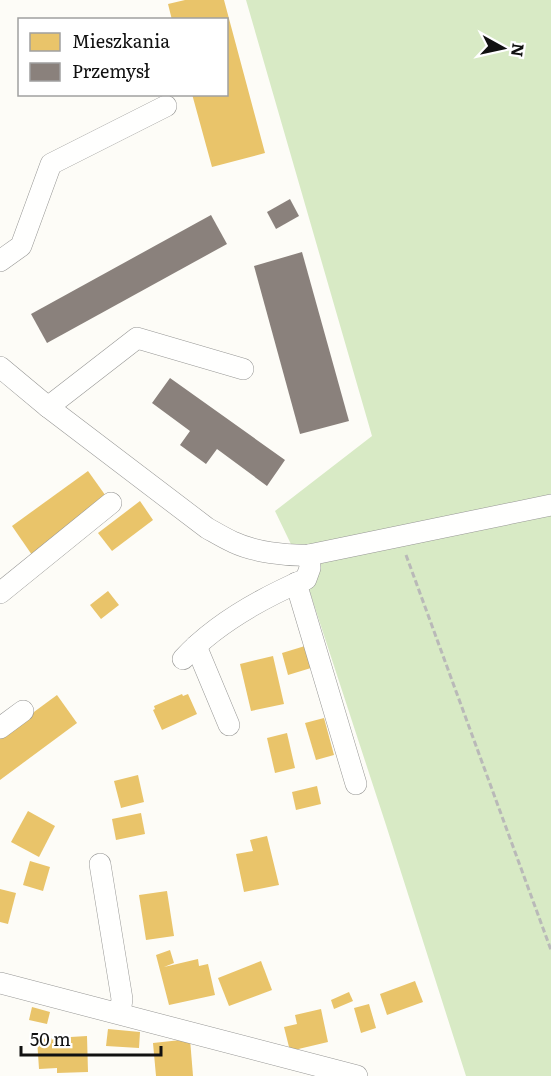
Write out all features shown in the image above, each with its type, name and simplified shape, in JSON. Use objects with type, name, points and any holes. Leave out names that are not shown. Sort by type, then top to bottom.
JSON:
[{"type":"street","points":[[0,261],[21,246],[51,164],[166,106]]},
{"type":"street","points":[[48,407],[137,338],[243,369]]},
{"type":"street","points":[[0,367],[48,407],[207,528],[235,543],[252,548],[294,555],[309,555],[551,505]]},
{"type":"street","points":[[0,593],[111,503]]},
{"type":"street","points":[[229,725],[189,653],[230,620],[279,591],[306,579],[310,568],[309,555]]},
{"type":"street","points":[[296,584],[356,784]]},
{"type":"street","points":[[0,728],[23,711]]},
{"type":"street","points":[[100,864],[122,999],[120,1013]]},
{"type":"street","points":[[0,983],[357,1076]]},
{"type":"path","points":[[399,536],[551,950]]},
{"type":"green space","points":[[246,0],[551,0],[551,1076],[466,1076],[301,565],[275,511],[372,436]]},
{"type":"building: Mieszkania","points":[[185,0],[224,0],[265,153],[212,167],[193,96],[228,96],[228,18],[172,18],[168,4]]},
{"type":"building: Mieszkania","points":[[88,471],[108,499],[32,555],[12,526]]},
{"type":"building: Mieszkania","points":[[140,501],[153,520],[112,551],[98,533]]},
{"type":"building: Mieszkania","points":[[108,591],[119,605],[101,619],[90,605]]},
{"type":"building: Mieszkania","points":[[305,646],[311,668],[288,675],[282,653]]},
{"type":"building: Mieszkania","points":[[273,656],[284,704],[251,711],[240,664]]},
{"type":"building: Mieszkania","points":[[182,694],[183,696],[188,694],[197,714],[162,730],[153,710],[154,706]]},
{"type":"building: Mieszkania","points":[[57,695],[77,723],[0,780],[0,737]]},
{"type":"building: Mieszkania","points":[[324,718],[334,755],[316,760],[305,723]]},
{"type":"building: Mieszkania","points":[[287,733],[295,768],[275,773],[267,738]]},
{"type":"building: Mieszkania","points":[[138,775],[144,802],[121,808],[114,781]]},
{"type":"building: Mieszkania","points":[[317,786],[321,804],[296,810],[292,792]]},
{"type":"building: Mieszkania","points":[[28,811],[55,826],[39,857],[11,842]]},
{"type":"building: Mieszkania","points":[[141,813],[145,834],[116,840],[112,819]]},
{"type":"building: Mieszkania","points":[[267,836],[279,885],[244,892],[236,854],[253,851],[250,840]]},
{"type":"building: Mieszkania","points":[[30,861],[50,867],[43,891],[23,885]]},
{"type":"building: Mieszkania","points":[[0,889],[16,893],[8,924],[0,922]]},
{"type":"building: Mieszkania","points":[[167,891],[174,936],[146,940],[139,895]]},
{"type":"building: Mieszkania","points":[[170,950],[174,963],[164,967],[198,959],[199,966],[208,964],[215,995],[169,1005],[156,955]]},
{"type":"building: Mieszkania","points":[[261,961],[272,990],[229,1006],[218,978]]},
{"type":"building: Mieszkania","points":[[415,981],[423,1002],[387,1015],[380,994]]},
{"type":"building: Mieszkania","points":[[349,992],[353,1001],[334,1009],[331,1000]]},
{"type":"building: Mieszkania","points":[[369,1004],[376,1028],[361,1033],[354,1008]]},
{"type":"building: Mieszkania","points":[[32,1007],[50,1012],[47,1024],[29,1020]]},
{"type":"building: Mieszkania","points":[[321,1009],[328,1042],[290,1051],[284,1027],[297,1024],[295,1015]]},
{"type":"building: Mieszkania","points":[[108,1029],[140,1032],[139,1048],[106,1046]]},
{"type":"building: Mieszkania","points":[[87,1036],[88,1072],[57,1073],[57,1068],[39,1069],[37,1039]]},
{"type":"building: Mieszkania","points":[[190,1039],[193,1076],[156,1076],[153,1043]]},
{"type":"building: Przemysł","points":[[290,199],[299,216],[276,229],[267,212]]},
{"type":"building: Przemysł","points":[[211,215],[227,244],[47,343],[31,314]]},
{"type":"building: Przemysł","points":[[302,252],[349,421],[300,434],[254,266]]},
{"type":"building: Przemysł","points":[[170,378],[285,460],[267,486],[217,449],[206,464],[180,445],[190,431],[152,403]]}]
